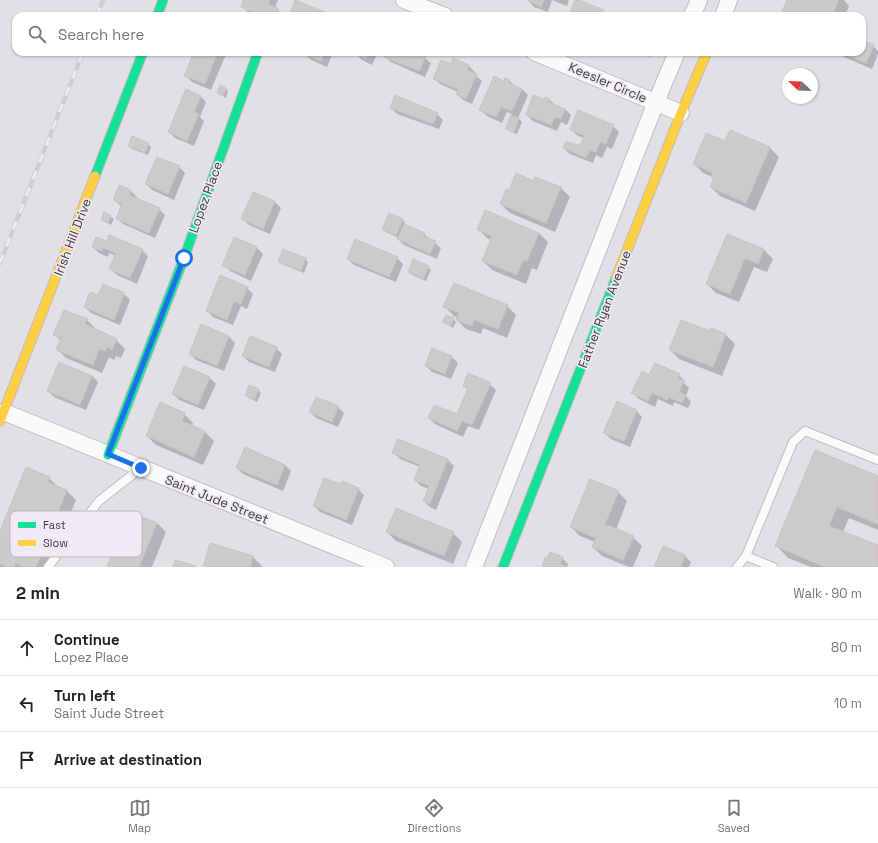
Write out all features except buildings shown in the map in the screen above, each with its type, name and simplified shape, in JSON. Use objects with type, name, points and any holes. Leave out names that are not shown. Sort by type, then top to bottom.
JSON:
[{"type":"street","points":[[158,12],[163,0]]},
{"type":"street","points":[[404,0],[435,12]]},
{"type":"street","points":[[694,12],[699,0]]},
{"type":"street","points":[[724,12],[729,0]]},
{"type":"street","name":"Irish Hill Drive","points":[[2,417],[141,56]]},
{"type":"street","name":"Lopez Place","points":[[108,454],[178,272],[257,56]]},
{"type":"street","name":"Keesler Circle","points":[[544,56],[681,113]]},
{"type":"street","name":"Father Ryan Avenue","points":[[474,567],[675,56]]},
{"type":"street","name":"Father Ryan Avenue","points":[[503,567],[681,113],[705,56]]},
{"type":"street","name":"Saint Jude Street","points":[[2,417],[108,454],[386,567]]},
{"type":"lane","points":[[737,567],[746,556],[793,442],[805,431],[878,460]]},
{"type":"lane","points":[[91,511],[99,501],[141,468]]},
{"type":"lane","points":[[746,556],[773,567]]},
{"type":"lane","points":[[48,567],[56,557]]},
{"type":"railway","points":[[98,12],[103,0]]},
{"type":"railway","points":[[0,263],[81,56]]},
{"type":"traffic: fast","points":[[158,12],[163,0]]},
{"type":"traffic: fast","points":[[95,176],[141,56]]},
{"type":"traffic: fast","points":[[108,455],[184,258],[257,56]]},
{"type":"traffic: fast","points":[[503,567],[616,278]]},
{"type":"traffic: slow","points":[[616,278],[681,113],[705,56]]},
{"type":"traffic: slow","points":[[0,421],[95,176]]},
{"type":"route","points":[[141,468],[108,454],[184,258]]}]
